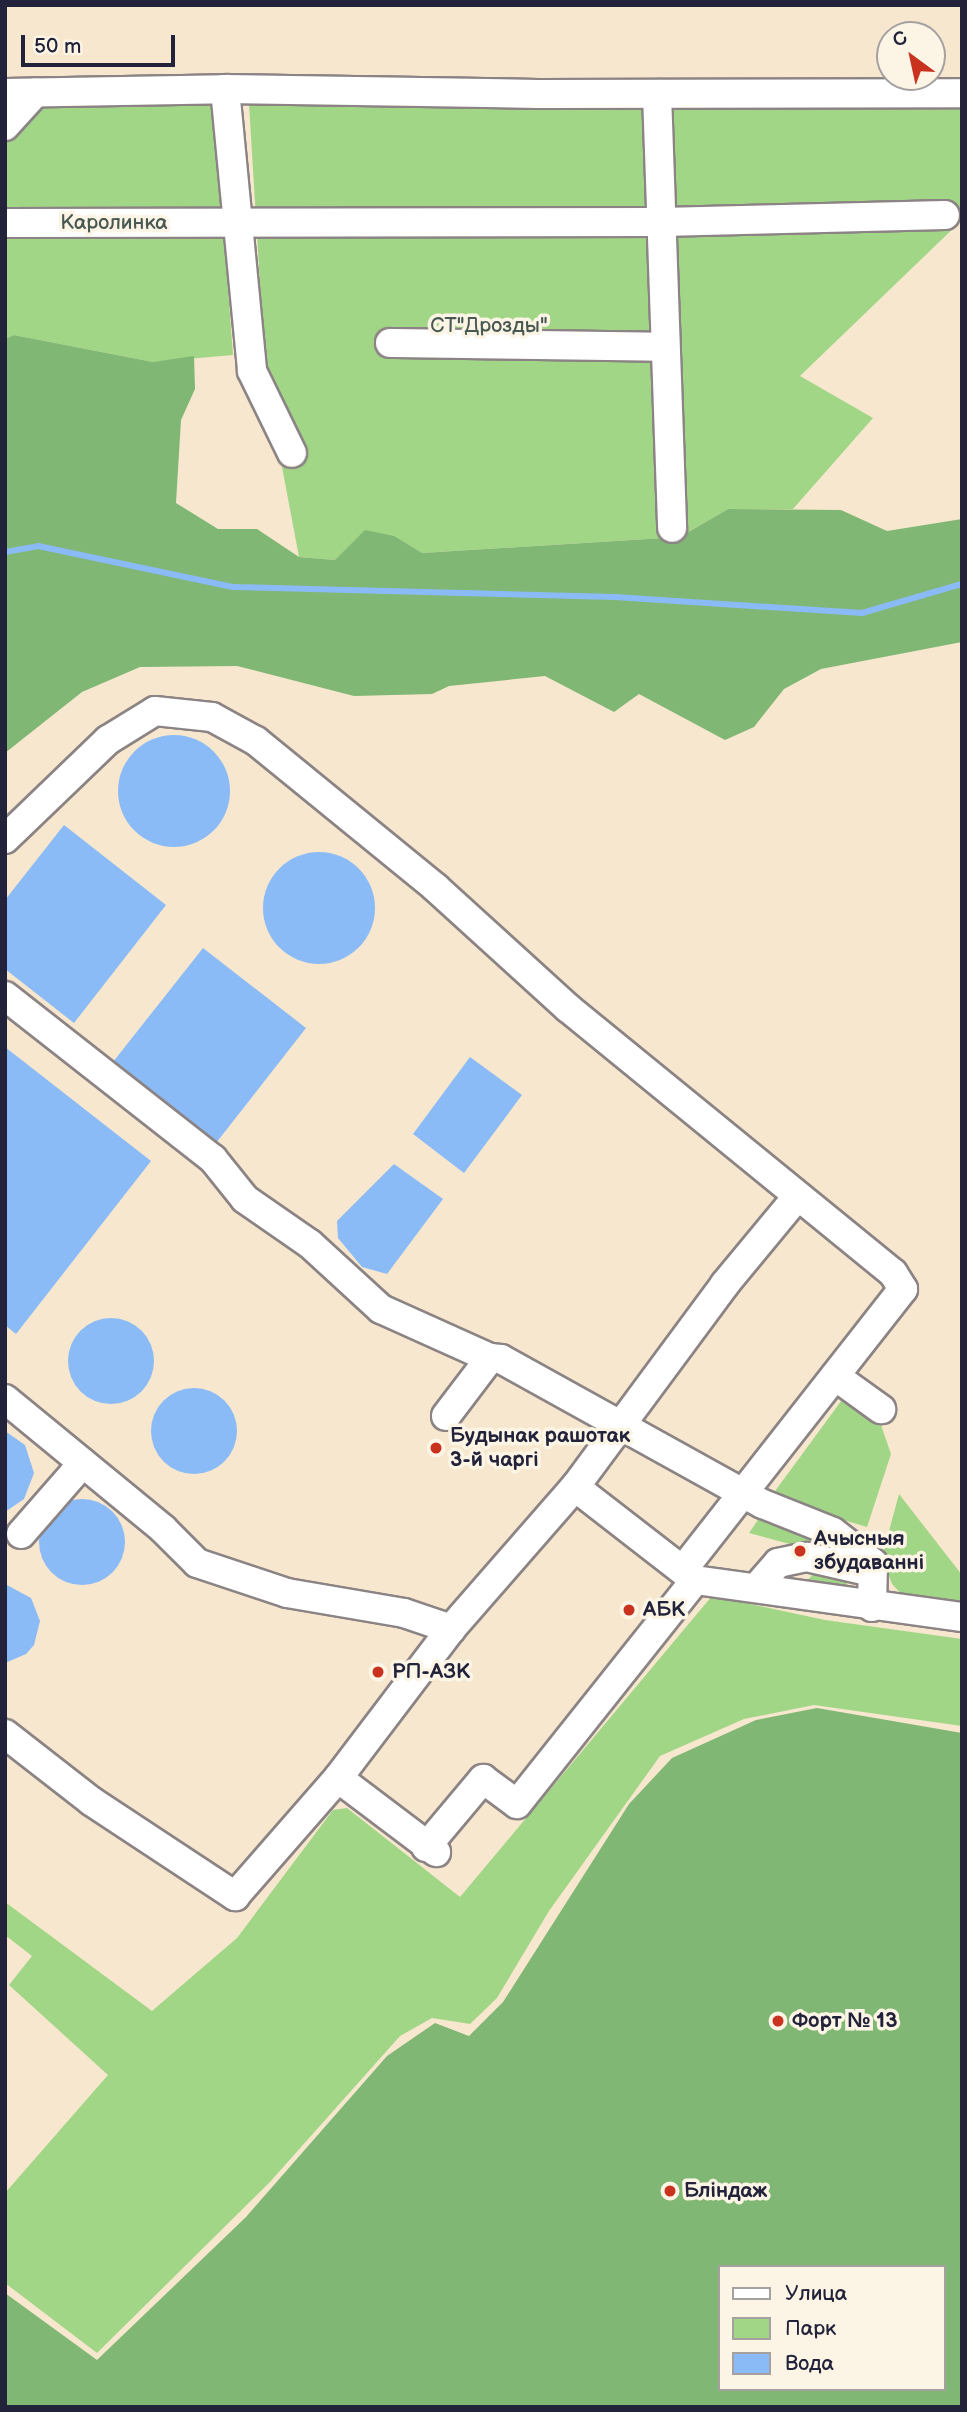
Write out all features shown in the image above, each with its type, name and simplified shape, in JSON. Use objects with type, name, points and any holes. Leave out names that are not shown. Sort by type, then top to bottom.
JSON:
[{"type":"street","points":[[225,89],[251,371],[292,453]]},
{"type":"street","points":[[5,93],[225,89],[657,94],[962,93]]},
{"type":"street","points":[[5,126],[35,93]]},
{"type":"street","points":[[657,94],[672,528]]},
{"type":"street","points":[[5,223],[236,226],[662,222],[945,215]]},
{"type":"street","points":[[390,343],[665,347]]},
{"type":"street","points":[[5,839],[108,740],[155,711],[212,717],[256,741],[425,879],[568,1008],[893,1273],[903,1289],[743,1490],[697,1577],[517,1804],[483,1779],[431,1849],[338,1778]]},
{"type":"street","points":[[5,996],[213,1159],[245,1199],[310,1244],[381,1309],[490,1358],[501,1359],[743,1490],[763,1504],[833,1532],[873,1563],[872,1607]]},
{"type":"street","points":[[5,1734],[91,1801],[235,1896],[338,1778],[452,1629],[575,1487],[620,1423],[797,1197]]},
{"type":"street","points":[[446,1416],[490,1358]]},
{"type":"street","points":[[835,1376],[881,1409]]},
{"type":"street","points":[[5,1399],[163,1529],[197,1563],[287,1593],[404,1613],[452,1629]]},
{"type":"street","points":[[21,1534],[83,1463]]},
{"type":"street","points":[[575,1487],[697,1577],[872,1607],[962,1617]]},
{"type":"street","points":[[757,1587],[778,1563],[807,1557],[872,1572]]},
{"type":"green space","name":"Каролинка","points":[[214,101],[233,355],[153,362],[14,335],[5,339],[5,102]]},
{"type":"green space","name":"СТ\"Дрозды\"","points":[[249,104],[961,106],[962,220],[800,376],[873,418],[793,509],[728,509],[680,537],[422,553],[394,537],[335,560],[299,557],[266,382]]},
{"type":"green space","points":[[14,335],[153,362],[194,356],[195,389],[181,420],[176,503],[218,529],[257,529],[299,557],[335,560],[365,530],[394,536],[422,553],[680,537],[728,509],[841,510],[887,531],[962,519],[962,642],[821,669],[784,689],[754,727],[725,740],[639,694],[614,712],[545,676],[449,686],[432,694],[354,696],[237,666],[140,667],[82,692],[5,753],[5,339]]},
{"type":"green space","points":[[847,1393],[881,1425],[891,1454],[867,1527],[770,1498]]},
{"type":"green space","points":[[899,1494],[962,1575],[962,1609],[907,1600],[892,1584],[882,1557]]},
{"type":"green space","points":[[762,1514],[831,1538],[856,1562],[749,1533]]},
{"type":"green space","points":[[815,1572],[843,1578],[852,1591],[806,1582]]},
{"type":"green space","points":[[712,1596],[825,1620],[962,1639],[962,1726],[814,1705],[744,1719],[660,1756],[549,1911],[497,1998],[470,2024],[432,2018],[400,2036],[269,2183],[97,2353],[5,2283],[5,2193],[108,2075],[9,1985],[32,1956],[5,1935],[5,1902],[152,2011],[237,1938],[333,1810],[347,1808],[460,1897]]},
{"type":"green space","points":[[817,1708],[962,1733],[962,2407],[5,2407],[5,2293],[97,2360],[246,2217],[387,2056],[435,2023],[469,2036],[503,2002],[629,1804],[672,1758],[756,1720]]},
{"type":"water","points":[[174,735],[195,740],[213,752],[225,770],[230,791],[225,812],[213,830],[195,842],[174,847],[153,842],[135,830],[123,812],[118,791],[123,770],[135,752],[153,740]]},
{"type":"water","points":[[64,825],[166,905],[74,1023],[5,969],[5,900]]},
{"type":"water","points":[[319,852],[340,857],[358,869],[370,887],[375,908],[370,929],[358,947],[340,959],[319,964],[298,959],[280,947],[268,929],[263,908],[268,887],[280,869],[298,857]]},
{"type":"water","points":[[203,948],[306,1028],[216,1143],[113,1062]]},
{"type":"water","points":[[5,1047],[151,1161],[16,1334],[5,1325]]},
{"type":"water","points":[[470,1057],[522,1095],[464,1173],[413,1134]]},
{"type":"water","points":[[394,1164],[443,1199],[387,1274],[362,1267],[338,1238],[337,1221]]},
{"type":"water","points":[[111,1318],[135,1325],[147,1337],[154,1361],[147,1385],[135,1397],[111,1404],[87,1397],[75,1385],[68,1361],[75,1337],[87,1325]]},
{"type":"water","points":[[194,1388],[218,1395],[230,1407],[237,1431],[230,1455],[218,1467],[194,1474],[170,1467],[158,1455],[151,1431],[158,1407],[170,1395]]},
{"type":"water","points":[[5,1431],[25,1445],[34,1473],[24,1499],[5,1512]]},
{"type":"water","points":[[82,1499],[106,1506],[118,1518],[125,1542],[118,1566],[106,1578],[82,1585],[58,1578],[46,1566],[39,1542],[46,1518],[58,1506]]},
{"type":"water","points":[[5,1584],[31,1598],[40,1621],[34,1645],[26,1654],[5,1663]]},
{"type":"waterway","points":[[5,552],[38,546],[233,587],[615,597],[862,613],[962,584]]},
{"type":"place","name":"Будынак рашотак 3-й чаргі","points":[[436,1448]]},
{"type":"place","name":"Ачысныя збудаванні","points":[[800,1551]]},
{"type":"place","name":"АБК","points":[[629,1610]]},
{"type":"place","name":"РП-АЗК","points":[[378,1672]]},
{"type":"place","name":"Форт № 13","points":[[778,2021]]},
{"type":"place","name":"Бліндаж","points":[[670,2191]]}]
